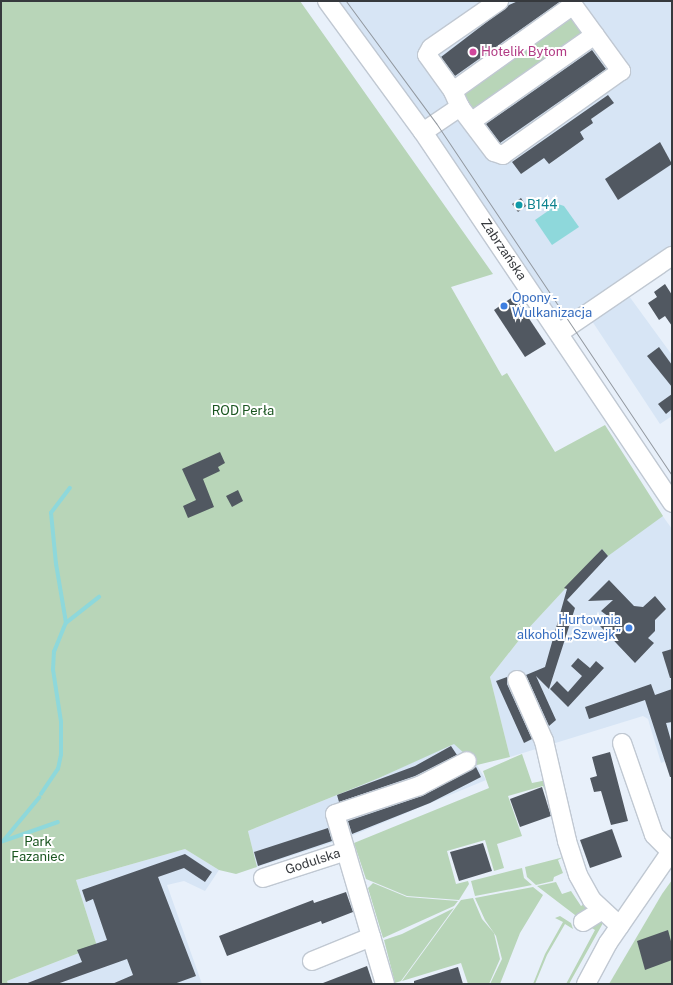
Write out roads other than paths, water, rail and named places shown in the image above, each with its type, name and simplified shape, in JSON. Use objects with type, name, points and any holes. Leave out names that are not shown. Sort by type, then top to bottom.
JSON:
[{"type":"street","name":"Zabrzańska","points":[[327,1],[423,132],[672,503]]},
{"type":"street","points":[[423,132],[456,99],[571,3],[621,71],[503,155],[494,152],[456,99],[427,55],[431,48],[499,1]]},
{"type":"street","points":[[472,121],[595,35]]},
{"type":"street","points":[[559,333],[672,256]]},
{"type":"street","points":[[518,680],[544,741],[567,841],[578,875],[589,895],[602,910],[620,926]]},
{"type":"street","points":[[586,984],[620,926],[672,851],[654,835],[622,743]]},
{"type":"street","points":[[346,851],[335,814],[419,786],[467,761]]},
{"type":"street","name":"Godulska","points":[[263,878],[346,851],[385,984]]},
{"type":"street","points":[[583,922],[602,910]]},
{"type":"street","points":[[312,961],[371,937]]},
{"type":"water","points":[[558,204],[564,206],[579,227],[552,245],[535,220]]},
{"type":"waterway","points":[[66,623],[56,564],[51,513],[70,488]]},
{"type":"waterway","points":[[41,794],[58,769],[61,755],[61,722],[53,670],[54,652],[66,623],[99,597]]},
{"type":"waterway","points":[[4,840],[39,798]]},
{"type":"waterway","points":[[1,842],[58,822]]},
{"type":"tram line","points":[[346,1],[436,123],[672,475]]},
{"type":"place","name":"Hotelik Bytom","points":[[473,52]]},
{"type":"place","name":"B144","points":[[519,205]]},
{"type":"place","name":"Opony - Wulkanizacja","points":[[504,306]]},
{"type":"place","name":"Hurtownia alkoholi „Szwejk”","points":[[629,628]]},
{"type":"park label","name":"ROD Perła","points":[[243,411]]},
{"type":"park label","name":"Park Fazaniec","points":[[38,850]]}]
